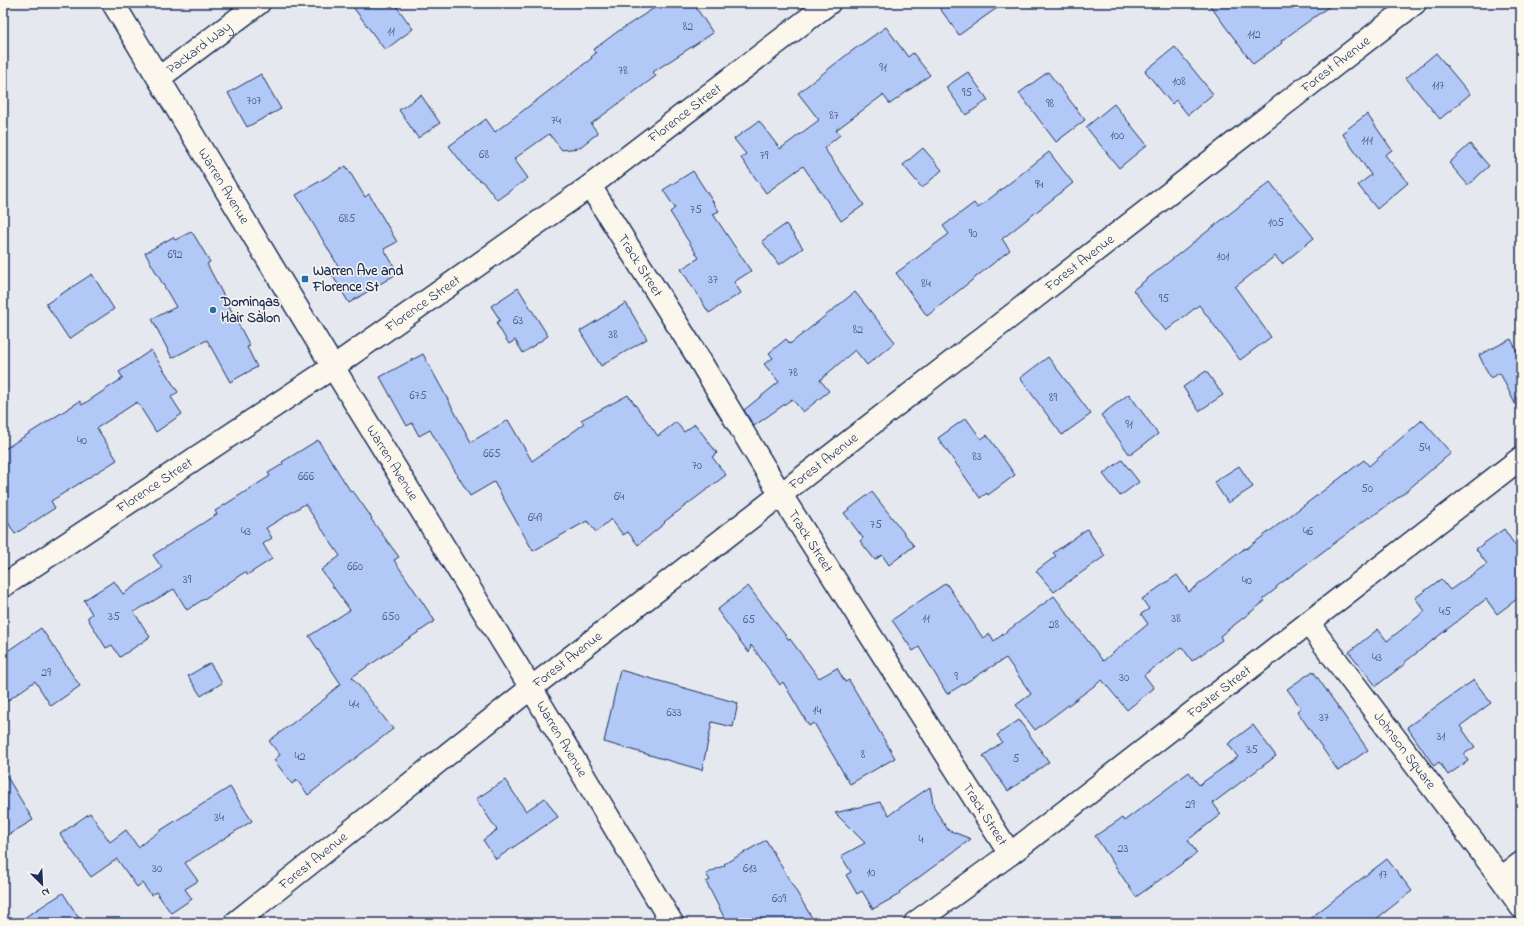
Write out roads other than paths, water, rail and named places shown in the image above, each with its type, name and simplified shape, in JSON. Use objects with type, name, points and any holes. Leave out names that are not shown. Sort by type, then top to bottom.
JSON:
[{"type":"street","name":"Warren Avenue","points":[[113,3],[333,367],[531,688],[672,923]]},
{"type":"street","name":"Packard Way","points":[[159,78],[259,3]]},
{"type":"street","name":"Florence Street","points":[[3,586],[333,367],[590,186],[829,3]]},
{"type":"street","name":"Forest Avenue","points":[[235,923],[531,688],[1415,3]]},
{"type":"street","name":"Track Street","points":[[590,186],[782,495],[1010,854]]},
{"type":"street","name":"Foster Street","points":[[915,923],[1010,854],[1521,458]]},
{"type":"street","name":"Johnson Square","points":[[1308,623],[1501,878],[1521,907]]},
{"type":"street","points":[[1501,878],[1521,863]]},
{"type":"place","name":"Warren Ave and Florence St","points":[[305,279]]},
{"type":"place","name":"Domingas Hair Salon","points":[[213,310]]}]
